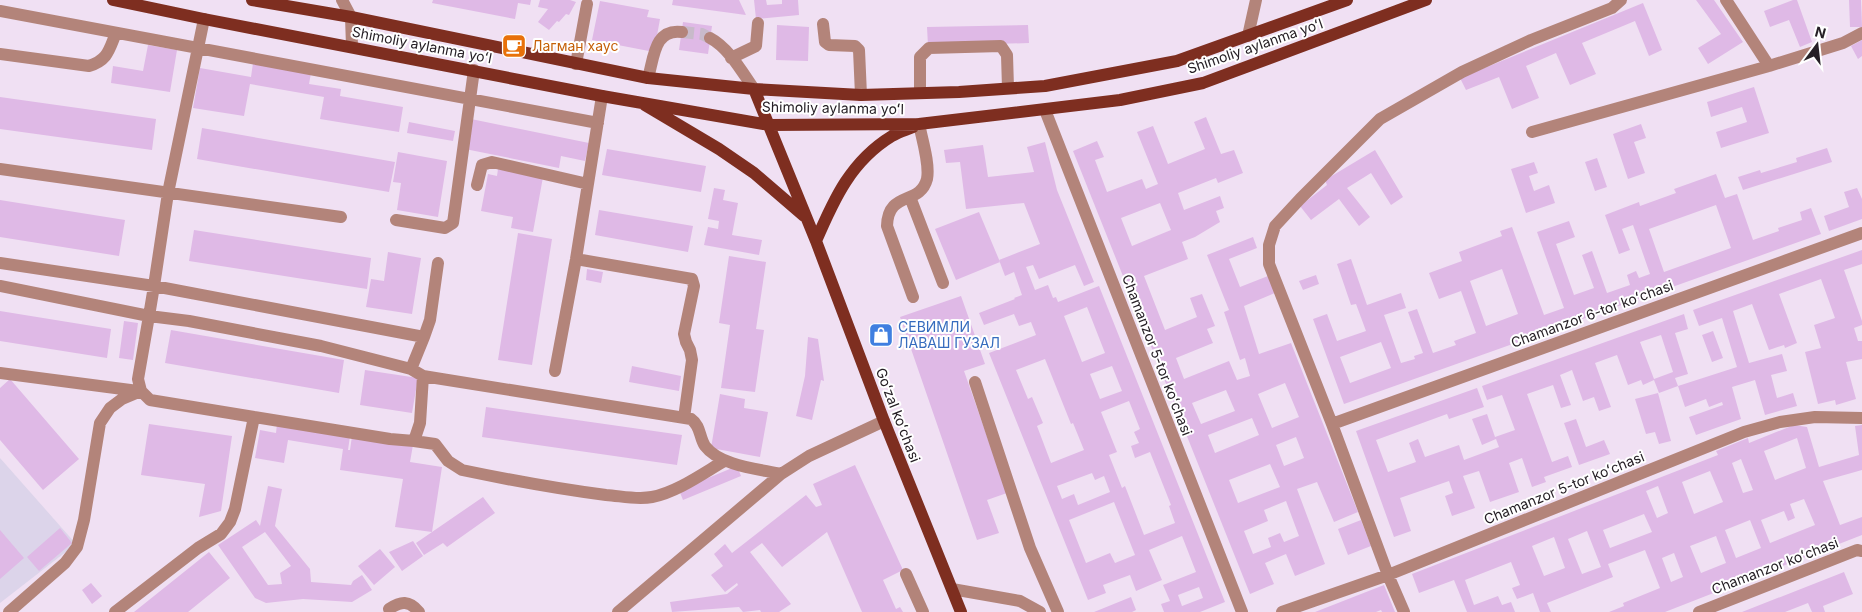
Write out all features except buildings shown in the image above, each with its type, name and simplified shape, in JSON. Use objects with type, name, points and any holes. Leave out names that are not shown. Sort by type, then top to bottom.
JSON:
[{"type":"main road","name":"Shimoliy aylanma yoʻl","points":[[113,0],[602,96],[769,125],[919,124],[1120,100],[1204,83],[1426,0]]},
{"type":"main road","name":"Shimoliy aylanma yoʻl","points":[[252,0],[351,17],[648,78],[860,95],[1045,86],[1177,61],[1347,0]]},
{"type":"main road","name":"Goʻzal koʻchasi","points":[[754,88],[816,240],[884,422],[961,612]]},
{"type":"main road","points":[[640,102],[754,173],[806,217]]},
{"type":"main road","points":[[816,240],[833,201],[857,165],[892,136],[919,124]]},
{"type":"street","points":[[342,0],[351,17],[352,46]]},
{"type":"street","points":[[1248,36],[1256,0]]},
{"type":"street","points":[[1404,612],[1388,575],[1332,424],[1269,264],[1269,245],[1275,226],[1380,118],[1462,72],[1531,40],[1612,8],[1621,0]]},
{"type":"street","points":[[1726,0],[1769,66]]},
{"type":"street","points":[[576,64],[587,4]]},
{"type":"street","points":[[0,11],[598,123]]},
{"type":"street","points":[[204,19],[168,193],[138,379],[141,391],[150,400],[390,439],[435,444],[448,461],[462,470],[577,492],[638,498],[652,497],[666,493],[724,461]]},
{"type":"street","points":[[731,58],[756,46],[758,24]]},
{"type":"street","points":[[823,24],[825,42],[828,45],[855,46],[859,50],[860,95]]},
{"type":"street","points":[[648,78],[660,40],[664,34],[672,30],[682,32]]},
{"type":"street","points":[[0,54],[89,66],[99,63],[105,58],[116,33]]},
{"type":"street","points":[[1532,132],[1769,66],[1843,43],[1862,33]]},
{"type":"street","points":[[710,38],[719,42],[754,88]]},
{"type":"street","points":[[920,93],[920,57],[929,48],[1001,46],[1007,54],[1008,88]]},
{"type":"street","points":[[396,220],[445,228],[453,223],[474,70]]},
{"type":"street","points":[[555,371],[576,259],[602,96]]},
{"type":"street","name":"Chamanzor 5-tor koʻchasi","points":[[1045,110],[1242,612]]},
{"type":"street","points":[[913,297],[887,226],[887,216],[893,206],[918,194],[927,178],[927,167],[919,124]]},
{"type":"street","points":[[477,185],[482,165],[492,162],[588,184]]},
{"type":"street","points":[[0,169],[341,217]]},
{"type":"street","points":[[910,197],[943,283]]},
{"type":"street","name":"Chamanzor 6-tor koʻchasi","points":[[1332,424],[1862,234]]},
{"type":"street","points":[[576,259],[692,279],[694,286],[684,334],[692,360],[684,418]]},
{"type":"street","points":[[0,263],[154,286],[424,337]]},
{"type":"street","points":[[411,368],[430,320],[438,263]]},
{"type":"street","points":[[0,286],[149,316],[189,321],[321,346],[411,368],[423,376],[691,419],[697,423],[704,444],[712,454],[724,461],[782,474]]},
{"type":"street","points":[[0,373],[141,391]]},
{"type":"street","points":[[414,441],[420,423],[423,376]]},
{"type":"street","points":[[975,382],[1030,548],[1058,612]]},
{"type":"street","points":[[8,612],[65,563],[76,547],[84,520],[100,423],[110,408],[122,399],[141,391]]},
{"type":"street","points":[[115,612],[198,548],[221,534],[230,522],[235,509],[254,417]]},
{"type":"street","name":"Chamanzor 5-tor koʻchasi","points":[[1282,612],[1388,575],[1744,432],[1780,422],[1815,417],[1862,418]]},
{"type":"street","points":[[618,612],[782,474],[809,456],[884,422]]},
{"type":"street","name":"Chamanzor koʻchasi","points":[[1699,612],[1857,550],[1862,551]]},
{"type":"street","points":[[906,574],[923,612]]},
{"type":"street","points":[[952,589],[1020,601],[1040,612]]},
{"type":"street","points":[[389,609],[398,603],[404,602],[410,603],[419,612]]},
{"type":"shaded area","points":[[0,458],[76,544],[0,603]]},
{"type":"tunnel","points":[[682,32],[702,34],[710,38]]},
{"type":"place","name":"Лагман хаус","points":[[514,46]]},
{"type":"place","name":"СЕВИМЛИ ЛАВАШ ГУЗАЛ","points":[[881,335]]}]
